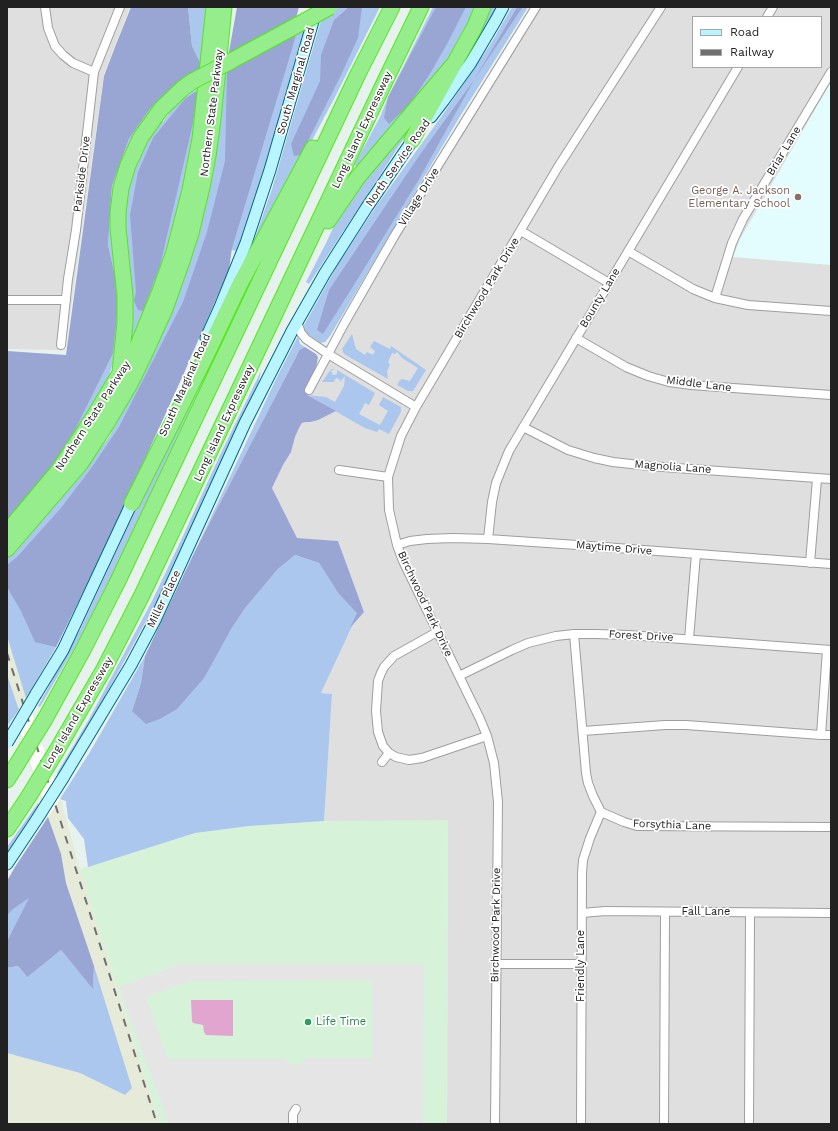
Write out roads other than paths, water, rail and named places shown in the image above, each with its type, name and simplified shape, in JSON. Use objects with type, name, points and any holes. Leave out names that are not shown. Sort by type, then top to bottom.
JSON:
[{"type":"highway","name":"Northern State Parkway","points":[[7,532],[59,470],[93,418],[120,373],[136,350],[160,291],[174,252],[190,190],[200,139],[214,7]]},
{"type":"highway","name":"Northern State Parkway","points":[[7,549],[81,463],[130,384],[165,309],[191,233],[202,187],[213,119],[224,7]]},
{"type":"highway","points":[[120,373],[125,322],[125,296],[118,228],[118,213],[121,188],[128,165],[141,137],[162,109],[183,88],[193,81],[330,7]]},
{"type":"highway","points":[[11,774],[45,719],[83,650],[117,583],[358,74],[392,7]]},
{"type":"highway","name":"Long Island Expressway","points":[[7,829],[57,750],[104,669],[142,595],[421,7]]},
{"type":"highway","points":[[412,140],[474,28],[483,7]]},
{"type":"highway","points":[[281,303],[325,226],[358,177],[452,66]]},
{"type":"highway","points":[[132,503],[203,362],[240,284],[342,95],[358,74]]},
{"type":"main road","name":"South Marginal Road","points":[[7,743],[63,650],[80,616],[220,307],[246,242],[270,170],[317,7]]},
{"type":"main road","name":"North Service Road","points":[[297,322],[325,273],[367,207],[412,140],[470,64],[503,7]]},
{"type":"main road","name":"Miller Place","points":[[7,864],[63,778],[131,666],[155,620],[245,424],[297,322]]},
{"type":"street","points":[[45,7],[48,28],[55,46],[73,63],[94,72]]},
{"type":"street","name":"Parkside Drive","points":[[61,345],[94,72],[120,7]]},
{"type":"street","name":"Village Drive","points":[[309,390],[344,324],[396,235],[536,7]]},
{"type":"street","name":"Birchwood Park Drive","points":[[495,1124],[498,802],[494,763],[487,736],[480,719],[403,561],[397,545],[389,510],[388,477],[401,436],[416,407],[558,167],[661,7]]},
{"type":"street","points":[[768,16],[773,7]]},
{"type":"street","name":"Bounty Lane","points":[[488,539],[492,502],[496,483],[509,451],[737,68]]},
{"type":"street","name":"Briar Lane","points":[[715,298],[732,243],[743,219],[831,72]]},
{"type":"street","points":[[521,231],[609,283]]},
{"type":"street","points":[[628,251],[693,289],[715,298],[748,305],[831,311]]},
{"type":"street","points":[[7,300],[66,300]]},
{"type":"street","points":[[297,322],[301,333],[306,339],[416,407]]},
{"type":"street","name":"Middle Lane","points":[[576,338],[626,367],[648,376],[669,382],[831,395]]},
{"type":"street","name":"Magnolia Lane","points":[[523,427],[568,450],[614,462],[831,479]]},
{"type":"street","points":[[338,470],[388,477]]},
{"type":"street","points":[[810,562],[817,479]]},
{"type":"street","name":"Maytime Drive","points":[[397,545],[410,541],[427,539],[488,539],[831,564]]},
{"type":"street","points":[[689,639],[696,554]]},
{"type":"street","points":[[437,632],[394,656],[384,667],[381,673],[378,681],[376,696],[378,732],[383,746],[389,753],[396,757],[409,760],[422,758],[487,736]]},
{"type":"street","points":[[574,634],[588,783],[602,812]]},
{"type":"street","name":"Forest Drive","points":[[459,676],[528,643],[556,636],[574,634],[628,635],[829,650]]},
{"type":"street","points":[[821,735],[829,650]]},
{"type":"street","points":[[583,731],[665,725],[831,735]]},
{"type":"street","points":[[382,762],[389,753]]},
{"type":"street","name":"Forsythia Lane","points":[[602,812],[637,826],[831,827]]},
{"type":"street","name":"Friendly Lane","points":[[581,1124],[582,873],[583,860],[590,838],[602,812]]},
{"type":"street","name":"Fall Lane","points":[[582,913],[605,911],[831,913]]},
{"type":"street","points":[[664,1124],[665,912]]},
{"type":"street","points":[[749,1124],[750,913]]},
{"type":"street","points":[[496,964],[581,964]]},
{"type":"street","points":[[293,1124],[293,1114],[296,1109],[298,1114],[298,1124]]},
{"type":"railway","points":[[7,653],[157,1124]]},
{"type":"place","name":"George A. Jackson Elementary School","points":[[798,197]]},
{"type":"place","name":"Life Time","points":[[308,1022]]}]
